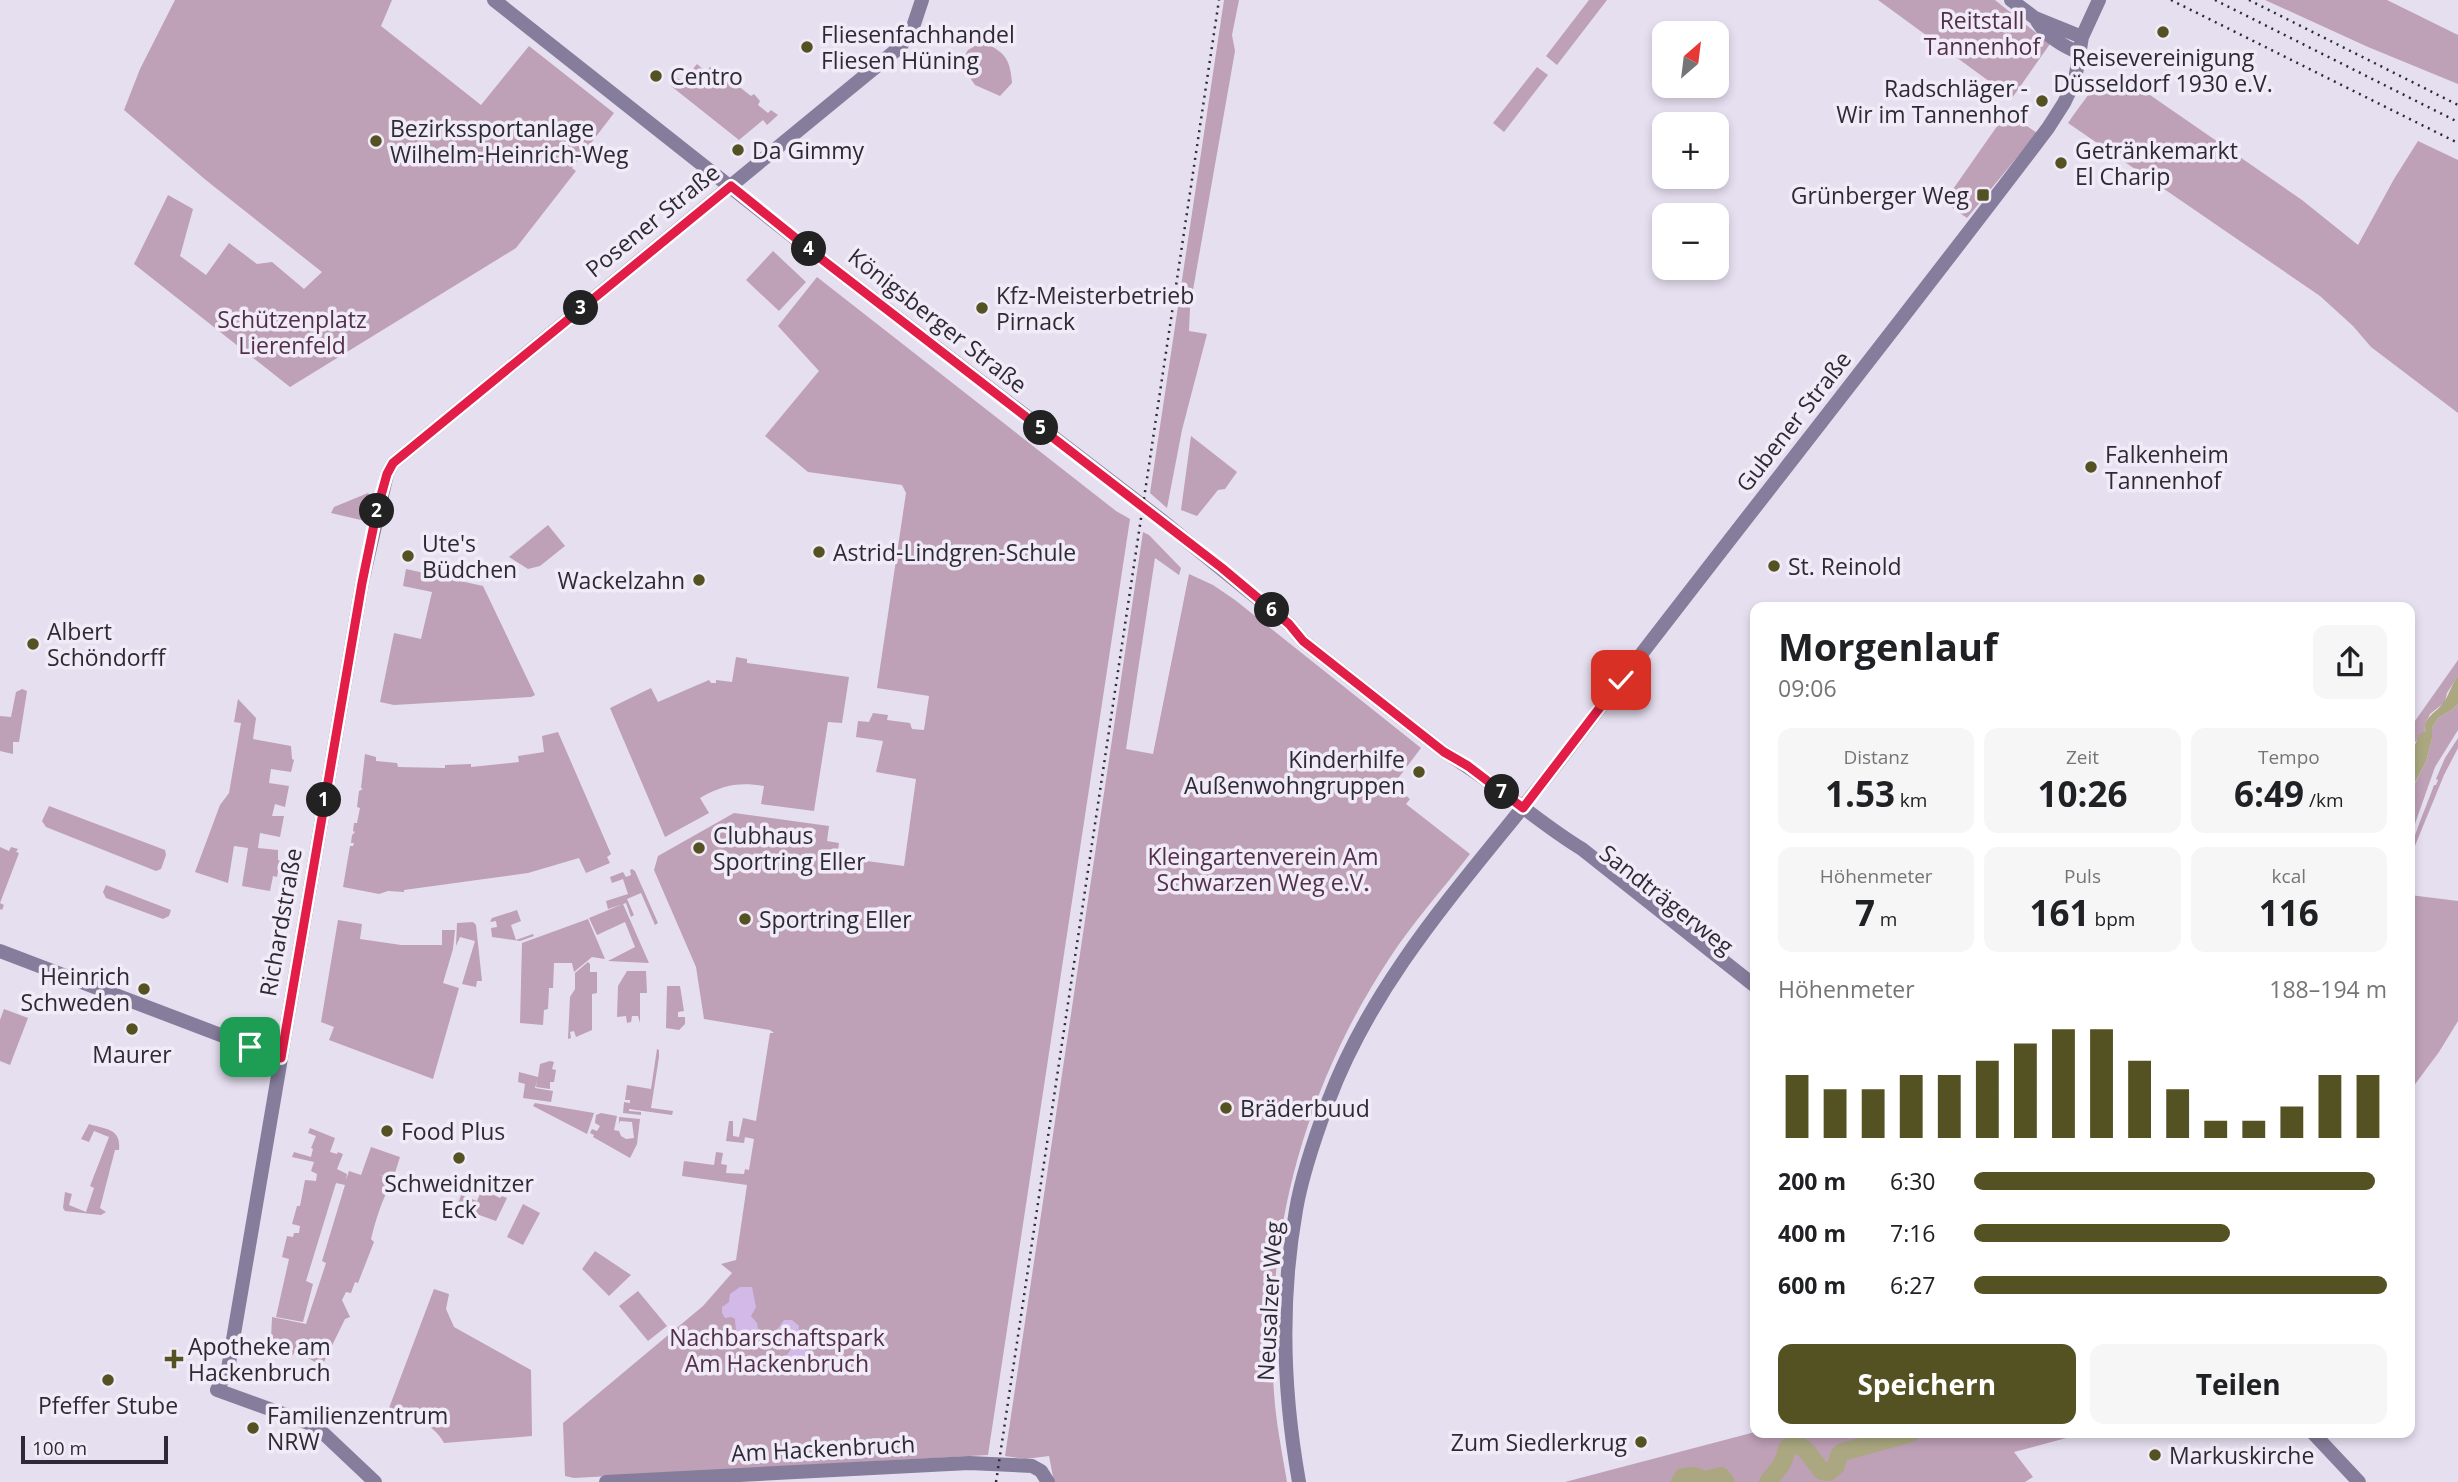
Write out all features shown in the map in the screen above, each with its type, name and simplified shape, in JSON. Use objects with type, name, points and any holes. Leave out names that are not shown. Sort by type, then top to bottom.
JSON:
[{"type":"street","name":"Königsberger Straße","points":[[494,0],[814,253],[1157,517]]},
{"type":"street","name":"Posener Straße","points":[[393,463],[900,47],[912,30],[922,0]]},
{"type":"street","points":[[2011,0],[2035,18],[2082,37]]},
{"type":"street","name":"Gubener Straße","points":[[1523,808],[2048,128],[2071,91],[2082,37],[2099,0]]},
{"type":"street","points":[[2035,18],[2041,29],[2067,48],[2080,53]]},
{"type":"street","name":"Richardstraße","points":[[375,1482],[311,1424],[216,1390],[228,1369],[362,583],[377,510],[387,474],[393,463]]},
{"type":"street","name":"Sandträgerweg","points":[[1157,517],[1289,624],[1307,632],[1417,719],[1449,745],[1468,766],[1555,833],[1582,849],[1750,982]]},
{"type":"street","name":"Neusalzer Weg","points":[[1299,1482],[1287,1399],[1285,1331],[1295,1213],[1312,1147],[1351,1050],[1389,980],[1523,808]]},
{"type":"street","name":"Sandträgerweg","points":[[1555,833],[1577,858],[1750,994]]},
{"type":"street","points":[[0,951],[281,1058]]},
{"type":"street","points":[[2318,1438],[2359,1482]]},
{"type":"street","name":"Am Hackenbruch","points":[[606,1482],[969,1463],[1032,1466],[1045,1476]]},
{"type":"green space","name":"Bezirkssportanlage Wilhelm-Heinrich-Weg","points":[[175,0],[392,0],[381,26],[481,105],[529,46],[614,113],[572,168],[576,171],[516,248],[290,387],[134,264],[168,195],[193,209],[180,256],[206,275],[229,243],[257,264],[272,262],[304,289],[322,272],[207,181],[124,110],[140,69]]},
{"type":"green space","points":[[1224,0],[1239,0],[1232,35],[1235,51],[1190,307],[1189,331],[1207,334],[1182,430],[1167,508],[1150,493]]},
{"type":"green space","points":[[1589,0],[1607,0],[1557,65],[1546,56]]},
{"type":"green space","name":"Reitstall Tannenhof","points":[[1878,0],[1995,0],[2050,44],[2012,98]]},
{"type":"green space","points":[[2265,0],[2387,0],[2458,35],[2458,84],[2368,47]]},
{"type":"green space","points":[[982,42],[1001,53],[1010,67],[1012,83],[1000,96],[975,85],[960,63],[968,50]]},
{"type":"green space","points":[[697,64],[706,72],[710,67],[723,74],[751,96],[754,94],[760,101],[758,105],[768,113],[771,110],[778,115],[767,125],[763,120],[739,140],[671,86],[677,78],[683,81]]},
{"type":"green space","points":[[1537,67],[1548,75],[1504,132],[1493,123]]},
{"type":"green space","points":[[2102,76],[2134,84],[2302,200],[2358,245],[2418,141],[2458,160],[2458,413],[2371,347],[2353,326],[2320,296],[2068,123]]},
{"type":"green space","points":[[2007,112],[2037,133],[1967,218],[1944,202]]},
{"type":"green space","points":[[773,251],[806,282],[779,311],[746,280]]},
{"type":"green space","name":"Nachbarschaftspark Am Hackenbruch","points":[[817,277],[1116,511],[1130,519],[988,1455],[574,1478],[565,1476],[563,1423],[703,1306],[732,1273],[721,1264],[736,1260],[747,1185],[682,1176],[684,1161],[714,1165],[716,1152],[723,1153],[721,1164],[727,1165],[726,1173],[744,1174],[745,1169],[749,1170],[754,1139],[745,1137],[744,1143],[726,1141],[729,1121],[733,1121],[733,1136],[739,1137],[743,1118],[756,1121],[770,1033],[774,1033],[770,1030],[704,1019],[696,967],[654,870],[658,856],[734,813],[829,826],[827,841],[839,843],[837,857],[904,866],[916,779],[876,772],[883,741],[856,737],[858,721],[869,722],[873,713],[888,715],[887,720],[910,723],[912,729],[924,730],[929,696],[877,688],[906,493],[902,485],[808,472],[765,436],[819,371],[778,326]]},
{"type":"green space","points":[[1191,436],[1237,472],[1225,489],[1218,490],[1197,516],[1181,510]]},
{"type":"green space","points":[[368,493],[372,497],[365,521],[331,513],[334,507]]},
{"type":"green space","points":[[548,525],[565,546],[540,566],[528,569],[509,557]]},
{"type":"green space","name":"Kleingartenverein Am Schwarzen Weg e.V.","points":[[1143,532],[1181,568],[1179,575],[1155,558],[1126,749],[1153,754],[1189,574],[1213,585],[1235,600],[1421,748],[1393,785],[1410,799],[1406,804],[1470,854],[1389,959],[1359,1008],[1312,1112],[1283,1222],[1275,1278],[1272,1335],[1275,1404],[1287,1482],[1054,1482],[1049,1456],[1025,1459],[1005,1456]]},
{"type":"green space","points":[[406,569],[483,586],[535,695],[394,705],[380,702],[394,633],[421,639],[432,592],[403,586]]},
{"type":"green space","points":[[736,657],[747,659],[747,663],[849,677],[842,723],[828,722],[814,811],[761,804],[764,786],[731,786],[700,798],[709,813],[665,837],[610,708],[651,688],[658,702],[709,680],[711,683],[716,683],[716,680],[732,682]]},
{"type":"green space","points":[[2458,660],[2458,676],[2447,693],[2445,702],[2430,714],[2424,727],[2426,731],[2415,742],[2415,721]]},
{"type":"green space","points":[[22,689],[27,691],[19,742],[13,742],[13,754],[0,751],[0,716],[11,717],[16,692]]},
{"type":"green space","points":[[238,699],[256,718],[253,739],[291,746],[294,760],[291,772],[271,769],[269,783],[289,786],[285,807],[275,804],[272,816],[284,816],[280,837],[260,833],[258,848],[278,850],[280,861],[277,877],[273,876],[270,891],[242,886],[248,848],[234,846],[228,883],[195,872],[220,805],[229,793],[241,723],[234,722]]},
{"type":"green space","points":[[2458,704],[2458,730],[2435,767],[2415,824],[2415,783],[2426,762],[2432,728],[2438,718]]},
{"type":"green space","points":[[558,732],[611,854],[607,857],[610,863],[586,873],[579,858],[528,873],[404,892],[388,891],[379,894],[343,887],[350,846],[354,843],[351,843],[355,832],[354,823],[357,823],[360,808],[357,807],[359,791],[363,789],[365,754],[376,757],[376,761],[397,763],[398,767],[445,768],[445,765],[471,764],[471,767],[519,762],[518,756],[544,752],[542,736]]},
{"type":"green space","points":[[2458,738],[2458,748],[2415,846],[2416,833],[2445,758]]},
{"type":"green space","points":[[49,806],[165,850],[161,869],[156,871],[46,827],[42,821]]},
{"type":"green space","points":[[0,847],[9,851],[11,847],[18,849],[16,852],[19,853],[0,903]]},
{"type":"green space","points":[[632,869],[658,923],[655,925],[641,893],[627,899],[634,915],[631,917],[626,903],[608,909],[606,901],[628,894],[623,879],[612,883],[610,877],[623,872],[626,877],[631,875]]},
{"type":"green space","points":[[106,885],[171,910],[169,916],[163,919],[106,898],[103,892]]},
{"type":"green space","points":[[2415,896],[2458,901],[2458,1021],[2415,1084]]},
{"type":"green space","points":[[623,904],[649,963],[608,961],[635,947],[625,922],[597,935],[589,918]]},
{"type":"green space","points":[[517,910],[521,921],[511,925],[516,940],[533,934],[534,936],[520,941],[492,937],[491,928],[497,927],[496,921],[490,922],[492,918]]},
{"type":"green space","points":[[588,919],[605,959],[592,957],[574,972],[572,963],[554,963],[553,988],[549,988],[548,1009],[544,1010],[543,1025],[520,1023],[522,943]]},
{"type":"green space","points":[[338,920],[362,924],[360,939],[401,945],[442,945],[442,930],[455,930],[453,949],[443,983],[459,988],[433,1079],[329,1040],[334,1027],[321,1022]]},
{"type":"green space","points":[[473,922],[476,925],[482,981],[477,981],[476,987],[462,984],[475,941],[460,937],[456,946],[457,923]]},
{"type":"green space","points":[[588,962],[590,972],[597,972],[597,993],[592,994],[592,1030],[576,1037],[574,1031],[570,1032],[571,1038],[568,1039],[570,997],[575,989],[575,973]]},
{"type":"green space","points":[[627,971],[646,971],[647,993],[640,993],[640,1023],[638,1016],[632,1016],[631,1022],[627,1023],[626,1016],[617,1017],[618,986]]},
{"type":"green space","points":[[667,986],[680,986],[684,1011],[678,1012],[678,1017],[685,1017],[685,1024],[679,1030],[666,1028]]},
{"type":"green space","points":[[4,1009],[28,1018],[10,1065],[0,1061],[0,1020]]},
{"type":"green space","points":[[657,1049],[659,1057],[651,1108],[673,1111],[672,1115],[629,1109],[641,1112],[641,1115],[623,1113],[624,1102],[630,1103],[630,1100],[625,1100],[627,1085],[651,1089]]},
{"type":"green space","points":[[554,1062],[552,1069],[556,1070],[554,1082],[550,1082],[550,1089],[536,1087],[537,1081],[535,1088],[553,1091],[551,1102],[523,1098],[525,1084],[518,1082],[519,1072],[538,1077],[540,1064]]},
{"type":"green space","points":[[535,1103],[594,1113],[587,1134],[533,1106]]},
{"type":"green space","points":[[601,1113],[617,1116],[614,1130],[619,1131],[626,1139],[634,1138],[632,1122],[620,1121],[619,1124],[619,1117],[640,1119],[637,1144],[630,1158],[590,1133],[592,1129],[597,1131],[600,1126],[595,1123],[596,1115]]},
{"type":"green space","points":[[89,1124],[112,1131],[119,1143],[100,1208],[106,1212],[101,1215],[65,1211],[63,1208],[65,1192],[72,1194],[69,1205],[86,1212],[94,1188],[90,1186],[109,1137],[94,1131],[89,1142],[81,1139]]},
{"type":"green space","points":[[310,1128],[335,1138],[330,1152],[343,1154],[337,1169],[347,1174],[346,1180],[349,1171],[361,1175],[371,1147],[400,1157],[393,1179],[377,1174],[393,1180],[380,1209],[371,1239],[374,1242],[358,1283],[355,1282],[351,1293],[346,1292],[342,1300],[350,1317],[345,1319],[322,1366],[296,1351],[292,1356],[273,1353],[275,1340],[271,1339],[272,1317],[306,1324],[326,1263],[322,1261],[345,1185],[336,1183],[306,1281],[313,1284],[303,1322],[276,1317],[289,1259],[282,1257],[287,1236],[293,1237],[294,1233],[299,1233],[300,1226],[292,1224],[297,1206],[300,1206],[305,1180],[316,1181],[317,1174],[311,1171],[314,1162],[292,1157],[294,1152],[311,1157],[316,1136],[308,1133]]},
{"type":"green space","points":[[482,1189],[500,1198],[507,1198],[496,1221],[457,1207],[461,1195],[477,1201]]},
{"type":"green space","points":[[523,1204],[540,1213],[523,1245],[507,1237]]},
{"type":"green space","points":[[595,1251],[631,1275],[609,1296],[582,1269]]},
{"type":"green space","points":[[434,1289],[449,1294],[446,1309],[454,1327],[531,1370],[532,1436],[444,1443],[427,1425],[389,1408]]},
{"type":"green space","points":[[638,1291],[667,1326],[648,1341],[619,1306]]},
{"type":"green space","points":[[1750,1433],[1750,1438],[2066,1438],[2014,1452],[2033,1477],[2025,1482],[1565,1482]]},
{"type":"sand","points":[[740,1287],[752,1287],[756,1307],[751,1316],[757,1323],[759,1334],[749,1340],[736,1332],[735,1319],[725,1318],[722,1313],[722,1307],[729,1302],[730,1294]]},
{"type":"sand","points":[[784,1320],[792,1320],[799,1326],[797,1343],[808,1356],[801,1366],[792,1366],[787,1360],[793,1345],[782,1339],[777,1330]]},
{"type":"shaded area","points":[[2458,676],[2458,704],[2438,718],[2432,728],[2426,762],[2415,783],[2415,746],[2421,733],[2426,731],[2424,727],[2428,719],[2445,701]]},
{"type":"waterway","points":[[1768,1482],[1782,1464],[1792,1443],[1805,1450],[1822,1471],[1829,1472],[1836,1466],[1839,1455],[1843,1452],[1893,1438]]},
{"type":"waterway","points":[[1680,1482],[1683,1477],[1694,1476],[1705,1480],[1721,1476],[1726,1482]]},
{"type":"railway","points":[[996,1482],[1219,0]]},
{"type":"railway","points":[[2171,0],[2458,143]]},
{"type":"railway","points":[[2215,0],[2458,122]]},
{"type":"railway","points":[[2249,0],[2458,105]]},
{"type":"place","name":"Reisevereinigung Düsseldorf 1930 e.V.","points":[[2163,32]]},
{"type":"place","name":"Fliesenfachhandel Fliesen Hüning","points":[[807,47]]},
{"type":"place","name":"Centro","points":[[656,76]]},
{"type":"place","name":"Radschläger - Wir im Tannenhof","points":[[2042,101]]},
{"type":"place","name":"Bezirkssportanlage Wilhelm-Heinrich-Weg","points":[[376,141]]},
{"type":"place","name":"Da Gimmy","points":[[738,150]]},
{"type":"place","name":"Getränkemarkt El Charip","points":[[2061,163]]},
{"type":"place","name":"Grünberger Weg","points":[[1983,195]]},
{"type":"place","name":"Kfz-Meisterbetrieb Pirnack","points":[[982,308]]},
{"type":"place","name":"Falkenheim Tannenhof","points":[[2091,467]]},
{"type":"place","name":"Astrid-Lindgren-Schule","points":[[819,552]]},
{"type":"place","name":"Ute's Büdchen","points":[[408,556]]},
{"type":"place","name":"St. Reinold","points":[[1774,566]]},
{"type":"place","name":"Wackelzahn","points":[[699,580]]},
{"type":"place","name":"Albert Schöndorff","points":[[33,644]]},
{"type":"place","name":"Kinderhilfe Außenwohngruppen","points":[[1419,772]]},
{"type":"place","name":"Clubhaus Sportring Eller","points":[[699,848]]},
{"type":"place","name":"Sportring Eller","points":[[745,919]]},
{"type":"place","name":"Heinrich Schweden","points":[[144,989]]},
{"type":"place","name":"Maurer","points":[[132,1029]]},
{"type":"place","name":"Bräderbuud","points":[[1226,1108]]},
{"type":"place","name":"Food Plus","points":[[387,1131]]},
{"type":"place","name":"Schweidnitzer Eck","points":[[459,1158]]},
{"type":"place","name":"Apotheke am Hackenbruch","points":[[174,1359]]},
{"type":"place","name":"Pfeffer Stube","points":[[108,1380]]},
{"type":"place","name":"Familienzentrum NRW","points":[[253,1428]]},
{"type":"place","name":"Zum Siedlerkrug","points":[[1641,1442]]},
{"type":"place","name":"Markuskirche","points":[[2155,1455]]},
{"type":"route","points":[[250,1047],[281,1058],[362,583],[376,516],[390,467],[583,305],[731,186],[1222,568],[1289,624],[1303,641],[1444,752],[1468,766],[1523,808],[1621,680]]},
{"type":"park label","name":"Schützenplatz Lierenfeld","points":[[292,332]]}]
